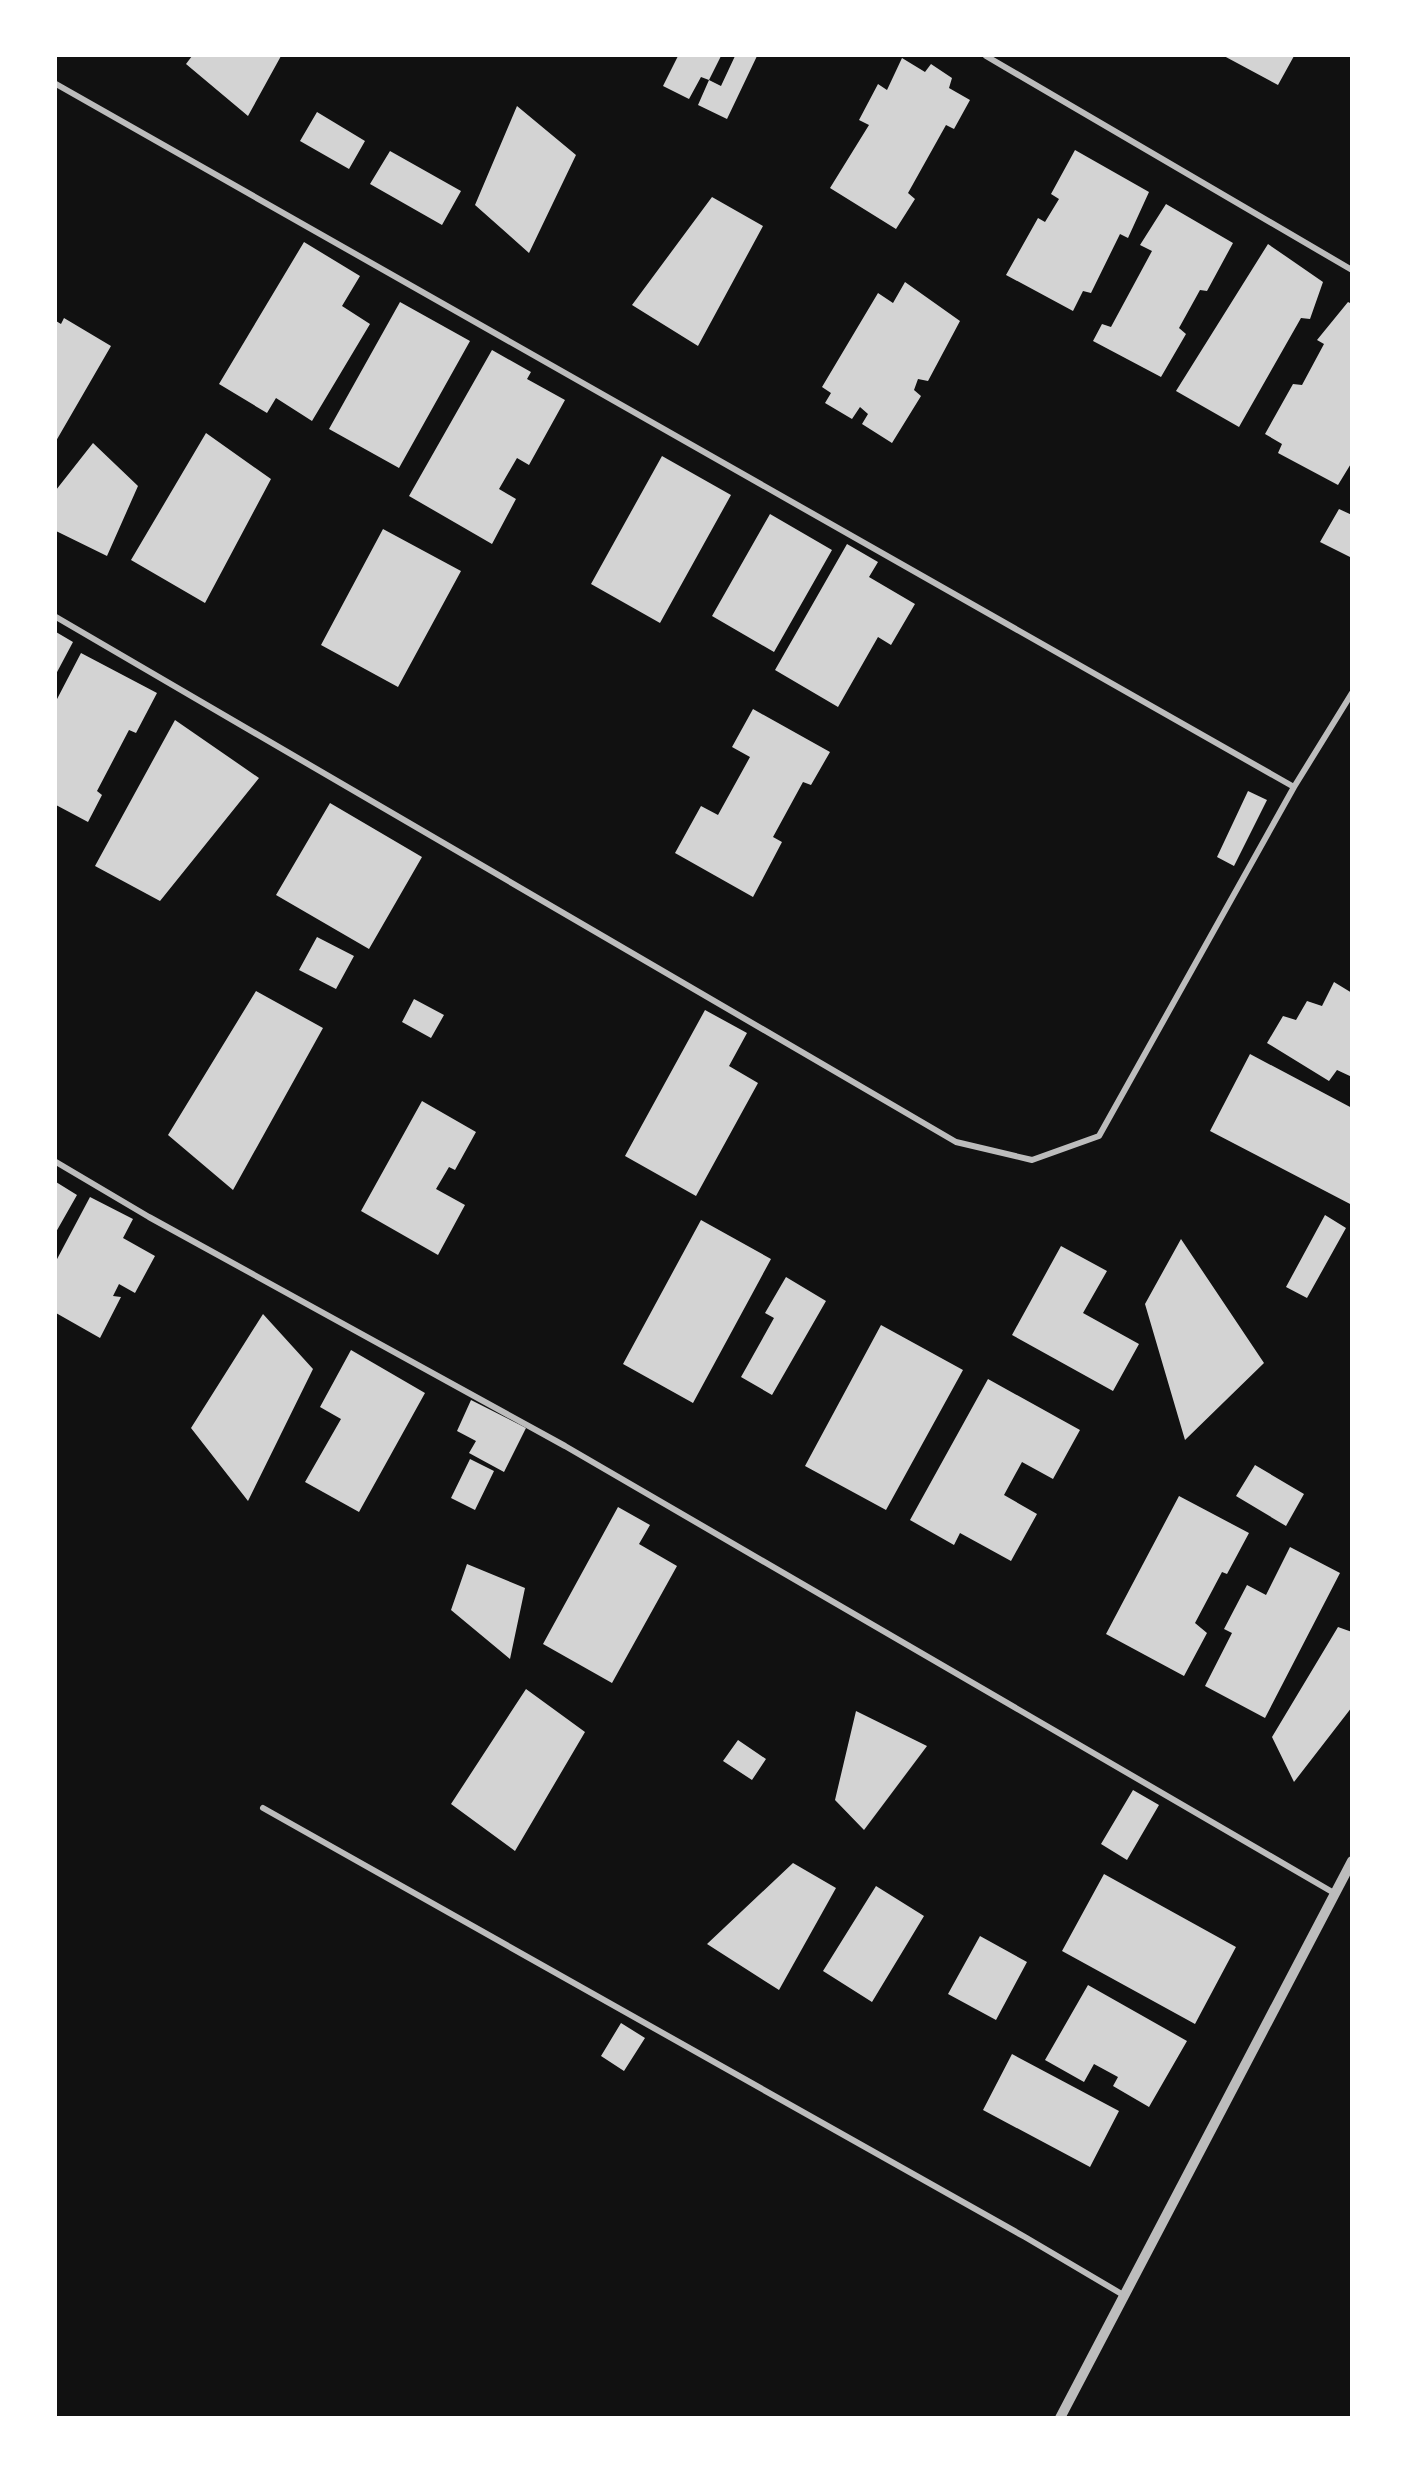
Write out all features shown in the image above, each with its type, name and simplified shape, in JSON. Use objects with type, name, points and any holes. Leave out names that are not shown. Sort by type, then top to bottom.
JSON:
[{"type":"street","points":[[986,56],[1352,270]]},
{"type":"street","points":[[56,84],[1294,787]]},
{"type":"street","points":[[56,617],[956,1142],[1032,1160],[1099,1136],[1294,787],[1352,693]]},
{"type":"street","points":[[56,1162],[565,1446],[1334,1893]]},
{"type":"street","points":[[263,1808],[1025,2237],[1125,2296]]},
{"type":"street","points":[[1060,2418],[1352,1861]]},
{"type":"building","points":[[192,56],[281,56],[248,116],[186,64]]},
{"type":"building","points":[[678,56],[721,56],[709,80],[701,77],[689,99],[663,86]]},
{"type":"building","points":[[735,56],[757,56],[727,119],[698,105],[709,80],[721,86]]},
{"type":"building","points":[[1224,56],[1294,56],[1278,85]]},
{"type":"building","points":[[902,58],[925,72],[931,64],[952,78],[949,88],[970,100],[954,129],[946,125],[908,193],[915,199],[896,229],[830,188],[869,125],[859,120],[878,84],[887,90]]},
{"type":"building","points":[[517,106],[576,155],[529,253],[475,205]]},
{"type":"building","points":[[317,112],[365,141],[349,169],[300,141]]},
{"type":"building","points":[[1075,150],[1149,192],[1128,238],[1120,234],[1091,293],[1083,291],[1073,311],[1006,275],[1038,218],[1045,222],[1059,199],[1051,194]]},
{"type":"building","points":[[390,151],[461,191],[442,225],[370,184]]},
{"type":"building","points":[[712,197],[763,226],[698,346],[632,305]]},
{"type":"building","points":[[1166,204],[1233,243],[1207,291],[1200,290],[1179,328],[1186,334],[1161,377],[1093,341],[1102,324],[1111,327],[1152,251],[1140,245]]},
{"type":"building","points":[[304,242],[360,276],[342,306],[370,324],[312,421],[276,398],[267,413],[219,384]]},
{"type":"building","points":[[1268,244],[1323,282],[1310,319],[1301,318],[1239,427],[1176,391]]},
{"type":"building","points":[[905,282],[960,321],[928,381],[918,379],[914,390],[921,396],[892,443],[862,424],[868,414],[860,407],[852,419],[825,403],[831,393],[822,387],[878,293],[893,303]]},
{"type":"building","points":[[400,302],[470,341],[399,468],[329,429]]},
{"type":"building","points":[[1348,302],[1352,304],[1352,462],[1338,485],[1278,453],[1282,444],[1265,434],[1293,384],[1302,385],[1324,344],[1317,340]]},
{"type":"building","points":[[64,318],[111,346],[56,441],[56,321],[61,324]]},
{"type":"building","points":[[492,350],[531,372],[527,379],[565,400],[529,465],[517,458],[499,489],[516,499],[492,544],[409,496]]},
{"type":"building","points":[[206,433],[271,479],[205,603],[131,560]]},
{"type":"building","points":[[93,443],[138,486],[107,556],[56,531],[56,490]]},
{"type":"building","points":[[662,456],[731,495],[660,623],[591,584]]},
{"type":"building","points":[[1339,509],[1352,515],[1352,558],[1320,542]]},
{"type":"building","points":[[770,514],[832,550],[774,652],[712,616]]},
{"type":"building","points":[[383,529],[461,571],[398,687],[321,645]]},
{"type":"building","points":[[847,544],[878,562],[869,577],[915,604],[891,645],[878,637],[838,707],[775,670]]},
{"type":"building","points":[[56,632],[73,642],[56,674]]},
{"type":"building","points":[[81,653],[157,693],[136,733],[129,730],[97,791],[102,795],[88,822],[56,805],[56,701]]},
{"type":"building","points":[[753,709],[830,752],[811,785],[803,782],[773,837],[782,842],[753,897],[675,853],[701,806],[718,815],[750,757],[732,747]]},
{"type":"building","points":[[175,720],[259,778],[160,901],[95,866]]},
{"type":"building","points":[[1248,791],[1267,800],[1234,866],[1217,857]]},
{"type":"building","points":[[330,803],[422,857],[369,949],[276,895]]},
{"type":"building","points":[[317,937],[354,956],[336,989],[299,970]]},
{"type":"building","points":[[1334,982],[1352,993],[1352,1077],[1337,1070],[1329,1081],[1267,1043],[1283,1016],[1296,1020],[1307,1001],[1322,1006]]},
{"type":"building","points":[[256,991],[323,1028],[233,1190],[168,1135]]},
{"type":"building","points":[[414,999],[444,1015],[431,1038],[402,1022]]},
{"type":"building","points":[[705,1010],[747,1033],[729,1066],[758,1083],[696,1196],[625,1156]]},
{"type":"building","points":[[1250,1054],[1352,1108],[1352,1205],[1210,1131]]},
{"type":"building","points":[[422,1101],[476,1132],[455,1170],[449,1167],[436,1189],[465,1205],[438,1255],[361,1211]]},
{"type":"building","points":[[56,1182],[77,1195],[56,1232]]},
{"type":"building","points":[[90,1197],[133,1219],[123,1238],[155,1256],[135,1293],[119,1284],[113,1296],[121,1297],[100,1338],[56,1313],[56,1261]]},
{"type":"building","points":[[1325,1215],[1346,1228],[1307,1298],[1286,1287]]},
{"type":"building","points":[[701,1220],[771,1259],[693,1403],[623,1364]]},
{"type":"building","points":[[1181,1239],[1264,1363],[1185,1440],[1145,1304]]},
{"type":"building","points":[[1061,1246],[1107,1271],[1083,1313],[1139,1344],[1113,1391],[1012,1335]]},
{"type":"building","points":[[786,1277],[826,1301],[772,1395],[741,1377],[774,1318],[765,1313]]},
{"type":"building","points":[[263,1314],[313,1369],[248,1501],[191,1428]]},
{"type":"building","points":[[881,1325],[963,1370],[886,1510],[805,1466]]},
{"type":"building","points":[[351,1350],[425,1393],[359,1512],[305,1482],[341,1419],[320,1407]]},
{"type":"building","points":[[988,1379],[1080,1430],[1053,1479],[1022,1462],[1004,1495],[1037,1514],[1011,1561],[960,1533],[954,1545],[910,1520]]},
{"type":"building","points":[[471,1400],[526,1428],[504,1472],[469,1453],[476,1441],[457,1431]]},
{"type":"building","points":[[470,1459],[494,1471],[475,1510],[451,1498]]},
{"type":"building","points":[[1255,1465],[1304,1494],[1286,1526],[1236,1496]]},
{"type":"building","points":[[1179,1496],[1249,1533],[1227,1574],[1222,1572],[1195,1623],[1207,1633],[1184,1676],[1106,1634]]},
{"type":"building","points":[[618,1507],[650,1525],[639,1544],[677,1566],[612,1683],[543,1644]]},
{"type":"building","points":[[1290,1547],[1340,1573],[1265,1718],[1205,1686],[1232,1633],[1224,1629],[1247,1585],[1266,1595]]},
{"type":"building","points":[[467,1564],[525,1588],[510,1659],[451,1610]]},
{"type":"building","points":[[1338,1627],[1352,1632],[1352,1707],[1294,1782],[1272,1737]]},
{"type":"building","points":[[526,1689],[585,1732],[515,1851],[451,1804]]},
{"type":"building","points":[[856,1711],[927,1746],[864,1830],[835,1800]]},
{"type":"building","points":[[738,1740],[766,1759],[752,1780],[723,1761]]},
{"type":"building","points":[[1133,1790],[1159,1805],[1127,1860],[1101,1844]]},
{"type":"building","points":[[793,1863],[836,1888],[779,1990],[707,1944]]},
{"type":"building","points":[[1104,1874],[1236,1947],[1195,2024],[1062,1951]]},
{"type":"building","points":[[876,1886],[924,1916],[872,2002],[823,1971]]},
{"type":"building","points":[[980,1936],[1027,1962],[996,2020],[948,1994]]},
{"type":"building","points":[[1088,1985],[1187,2041],[1149,2107],[1113,2086],[1118,2077],[1094,2064],[1084,2082],[1045,2060]]},
{"type":"building","points":[[621,2023],[645,2038],[624,2071],[601,2056]]},
{"type":"building","points":[[1012,2054],[1119,2111],[1090,2167],[983,2110]]}]
